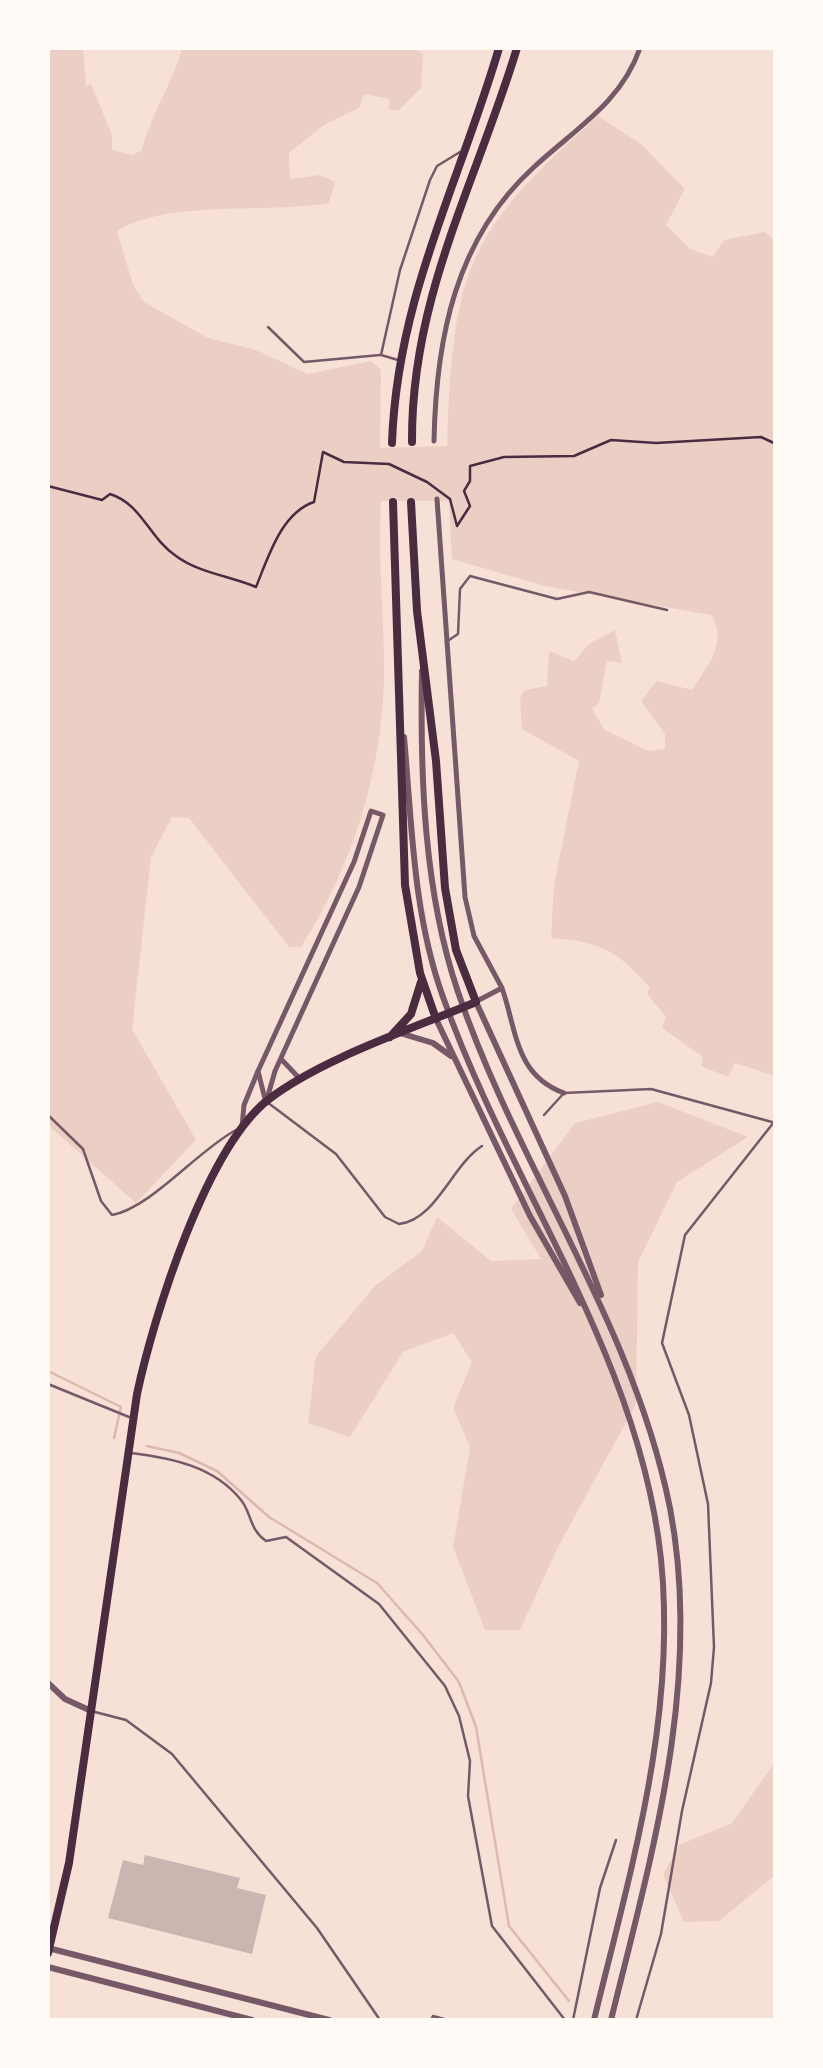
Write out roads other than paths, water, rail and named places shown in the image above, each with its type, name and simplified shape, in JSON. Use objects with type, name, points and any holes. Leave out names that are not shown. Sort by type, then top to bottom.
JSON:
[{"type":"main road","points":[[392,444],[398,360],[422,266],[499,48]]},
{"type":"main road","points":[[412,442],[412,394],[422,321],[517,48]]},
{"type":"main road","points":[[393,502],[401,703],[398,785],[404,885],[420,972],[436,1019]]},
{"type":"main road","points":[[48,1950],[69,1863],[89,1710],[103,1644],[130,1453],[130,1418],[162,1293],[242,1127],[266,1102],[300,1079],[476,1002],[456,950],[445,888],[436,761],[422,668],[411,502]]},
{"type":"main road","points":[[385,1042],[417,1004],[420,972]]},
{"type":"street","points":[[434,441],[443,333],[470,251],[509,192],[609,103],[640,48]]},
{"type":"street","points":[[437,499],[465,897],[474,936],[502,988],[526,1064],[540,1082],[564,1093]]},
{"type":"street","points":[[422,668],[432,871],[457,990],[633,1376],[664,1480],[680,1592],[682,1654],[670,1755],[612,2020]]},
{"type":"street","points":[[401,703],[415,874],[424,932],[442,996],[592,1320],[622,1396],[648,1482],[660,1557],[666,1637],[661,1708],[648,1786],[594,2020]]},
{"type":"street","points":[[242,1127],[244,1105],[258,1070],[354,862],[370,811],[378,811],[384,815],[369,862],[281,1058],[266,1102]]},
{"type":"street","points":[[502,988],[476,1002],[589,1253],[607,1316]]},
{"type":"street","points":[[436,1019],[546,1246],[592,1320]]},
{"type":"street","points":[[403,1034],[433,1043],[456,1060]]},
{"type":"street","points":[[281,1058],[300,1079]]},
{"type":"street","points":[[258,1070],[266,1102]]},
{"type":"street","points":[[48,1684],[65,1699],[89,1710]]},
{"type":"street","points":[[48,1950],[329,2020]]},
{"type":"street","points":[[48,1967],[252,2020]]},
{"type":"lane","points":[[382,355],[400,270],[430,180],[447,158],[466,149]]},
{"type":"lane","points":[[268,328],[304,362],[382,355],[398,360]]},
{"type":"lane","points":[[445,642],[458,634],[460,589],[470,576],[557,599],[588,592],[667,610]]},
{"type":"lane","points":[[544,1115],[564,1093],[651,1089],[775,1122],[685,1235],[662,1343],[689,1415],[710,1521],[716,1602],[711,1683],[682,1811],[661,1934],[636,2020]]},
{"type":"lane","points":[[266,1102],[336,1154],[385,1217],[399,1224],[421,1214],[468,1155],[482,1146]]},
{"type":"lane","points":[[48,1115],[83,1149],[101,1201],[112,1214],[167,1180],[206,1146],[242,1127]]},
{"type":"lane","points":[[48,1384],[130,1418]]},
{"type":"lane","points":[[130,1453],[172,1458],[207,1473],[244,1502],[256,1534],[266,1541],[286,1537],[346,1578],[378,1604],[411,1641],[421,1661],[444,1686],[459,1716],[470,1761],[468,1796],[492,1926],[565,2020]]},
{"type":"lane","points":[[89,1710],[126,1720],[172,1754],[317,1928],[380,2020]]},
{"type":"lane","points":[[574,2020],[600,1888],[616,1840]]},
{"type":"lane","points":[[431,2020],[434,2016],[448,2020]]},
{"type":"waterway","points":[[48,1371],[121,1407],[114,1438]]},
{"type":"waterway","points":[[147,1446],[179,1453],[217,1471],[269,1517],[377,1583],[459,1682],[476,1727],[509,1926],[569,2001]]}]
